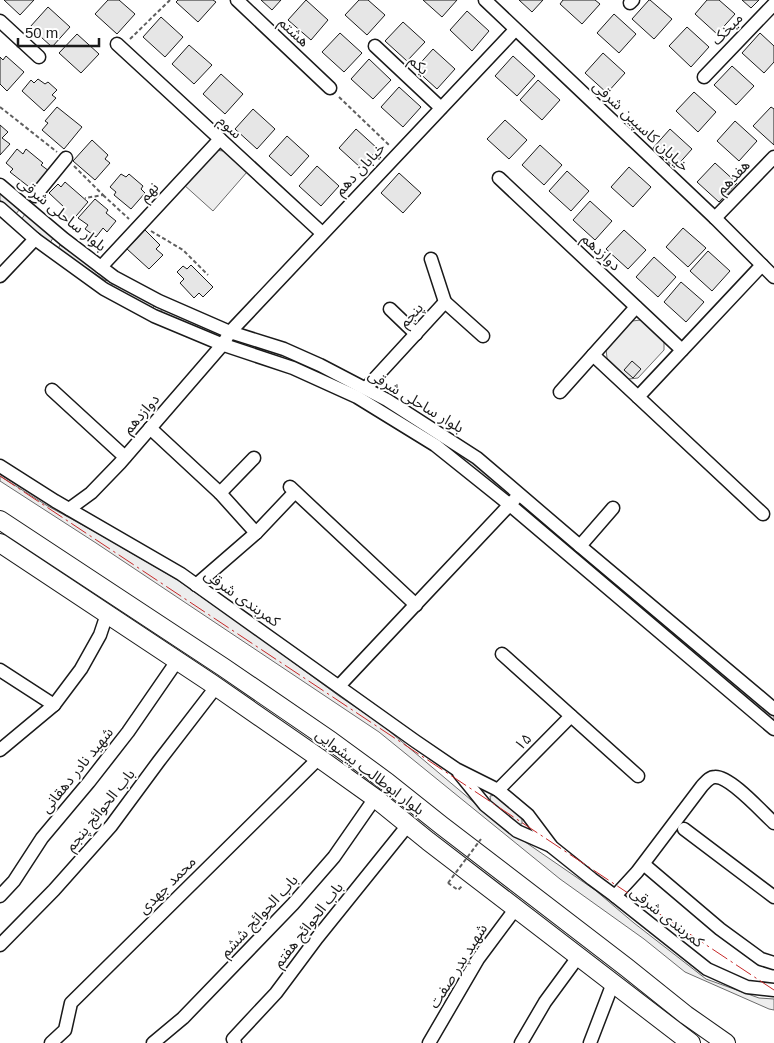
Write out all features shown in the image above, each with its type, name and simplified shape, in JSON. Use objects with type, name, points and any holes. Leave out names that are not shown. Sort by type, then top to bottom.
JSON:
[{"type":"highway","name":"بلوار ابوطالب پیشوایی","points":[[0,520],[223,667],[331,741],[387,782],[440,826],[626,967],[686,1015],[726,1043]]},
{"type":"highway","name":"بلوار ابوطالب پیشوایی","points":[[0,543],[319,758],[374,798],[691,1043]]},
{"type":"street","name":"هشتم","points":[[237,0],[330,88]]},
{"type":"street","name":"خیابان کاسپین شرقی","points":[[485,0],[715,218],[774,277]]},
{"type":"street","name":"میخک","points":[[704,77],[774,4]]},
{"type":"street","points":[[0,21],[39,57]]},
{"type":"street","name":"خیابان دهم","points":[[230,332],[515,30]]},
{"type":"street","name":"سوم","points":[[119,46],[322,233]]},
{"type":"street","name":"یکم","points":[[375,46],[441,108]]},
{"type":"street","name":"نهم","points":[[101,267],[220,139]]},
{"type":"street","points":[[18,200],[35,196],[66,158]]},
{"type":"street","name":"هفدهم","points":[[715,218],[774,158]]},
{"type":"street","name":"دوازدهم","points":[[499,178],[682,350]]},
{"type":"street","name":"بلوار ساحلی شرقی","points":[[0,185],[64,239],[114,277],[159,300],[230,332],[284,349],[320,364],[387,400],[477,458],[774,709]]},
{"type":"street","points":[[35,196],[36,216]]},
{"type":"street","name":"بلوار ساحلی شرقی","points":[[0,208],[34,239],[104,290],[154,316],[223,344],[293,368],[357,397],[435,445],[510,505],[774,729]]},
{"type":"street","points":[[0,276],[34,239]]},
{"type":"street","points":[[431,259],[445,302]]},
{"type":"street","points":[[638,397],[762,265]]},
{"type":"street","name":"پنجم","points":[[366,388],[445,302],[483,336]]},
{"type":"street","points":[[560,392],[636,307]]},
{"type":"street","points":[[390,308],[416,334]]},
{"type":"street","name":"دوازدهم","points":[[68,509],[91,493],[125,457],[223,344],[230,332]]},
{"type":"street","points":[[593,354],[763,514]]},
{"type":"street","points":[[52,390],[125,457]]},
{"type":"street","points":[[150,428],[220,493],[256,533]]},
{"type":"street","points":[[220,493],[254,458]]},
{"type":"street","name":"کمربندی شرقی","points":[[0,466],[68,509],[181,574],[456,769],[498,790],[528,815],[552,847],[707,969],[747,987],[774,990]]},
{"type":"street","points":[[196,585],[256,533],[292,490],[416,605]]},
{"type":"street","points":[[339,686],[519,494]]},
{"type":"street","points":[[580,546],[613,508]]},
{"type":"street","points":[[0,750],[54,705],[81,668],[100,635],[108,614]]},
{"type":"street","points":[[502,654],[638,776]]},
{"type":"street","name":"شهید نادر دهقانی","points":[[0,896],[14,881],[42,838],[128,732],[177,661]]},
{"type":"street","points":[[0,670],[54,705]]},
{"type":"street","name":"باب الحوائج پنجم","points":[[0,945],[54,890],[111,826],[216,687]]},
{"type":"street","name":"۱۵","points":[[498,790],[571,716]]},
{"type":"street","name":"محمد جهدی","points":[[51,1043],[65,1030],[71,1003],[319,758]]},
{"type":"street","name":"کمربندی شرقی","points":[[456,769],[485,805],[516,831],[552,847]]},
{"type":"street","points":[[615,896],[637,872],[702,786],[713,776],[731,782],[774,823]]},
{"type":"street","name":"باب الحوائج ششم","points":[[153,1043],[183,1018],[293,904],[334,856],[374,798]]},
{"type":"street","name":"باب الحوائج هفتم","points":[[235,1043],[233,1039],[276,993],[317,938],[408,826]]},
{"type":"street","points":[[684,829],[774,897]]},
{"type":"street","points":[[647,867],[720,929],[762,959],[774,963]]},
{"type":"street","name":"شهید پدر صفت","points":[[429,1043],[478,959],[516,908]]},
{"type":"street","points":[[521,1043],[545,1002],[578,957]]},
{"type":"street","points":[[590,1043],[613,983]]},
{"type":"path","points":[[119,46],[170,0]]},
{"type":"path","points":[[330,88],[398,153]]},
{"type":"path","points":[[0,107],[66,158],[103,195],[140,226],[183,250],[208,275]]},
{"type":"path","points":[[85,198],[103,195]]},
{"type":"path","points":[[458,890],[448,883],[481,839]]},
{"type":"shaded area","points":[[213,150],[224,151],[247,172],[213,211],[183,184]]},
{"type":"shaded area","points":[[0,193],[19,210],[16,214],[0,200]]},
{"type":"shaded area","points":[[25,214],[53,238],[50,243],[21,220]]},
{"type":"shaded area","points":[[60,245],[108,278],[106,281],[58,249]]},
{"type":"shaded area","points":[[114,281],[155,304],[153,308],[111,286]]},
{"type":"shaded area","points":[[163,308],[218,331],[216,336],[160,312]]},
{"type":"shaded area","points":[[641,320],[664,340],[664,350],[638,378],[629,379],[607,358],[606,349],[632,321]]},
{"type":"shaded area","points":[[234,337],[286,356],[366,392],[447,442],[513,493],[509,497],[444,446],[233,343]]},
{"type":"shaded area","points":[[0,476],[46,505],[176,579],[382,725],[502,826],[595,890],[706,979],[759,998],[774,999],[774,1010],[685,972],[644,939],[560,879],[379,732],[0,481]]},
{"type":"shaded area","points":[[520,500],[774,716],[774,723],[518,504]]},
{"type":"shaded area","points":[[496,795],[522,815],[522,824],[516,824],[491,805],[490,796]]},
{"type":"building","points":[[4,0],[34,0],[20,15]]},
{"type":"building","points":[[108,0],[119,0],[135,14],[117,34],[95,14]]},
{"type":"building","points":[[178,0],[213,0],[216,2],[198,22],[176,2]]},
{"type":"building","points":[[261,0],[281,0],[272,10]]},
{"type":"building","points":[[306,0],[328,20],[311,40],[288,20]]},
{"type":"building","points":[[359,0],[368,0],[385,15],[367,35],[345,15]]},
{"type":"building","points":[[423,0],[457,0],[442,17]]},
{"type":"building","points":[[519,0],[543,0],[532,12]]},
{"type":"building","points":[[563,0],[595,0],[600,4],[582,24],[560,4]]},
{"type":"building","points":[[649,0],[672,19],[654,39],[632,19]]},
{"type":"building","points":[[707,0],[719,0],[735,14],[717,34],[695,14]]},
{"type":"building","points":[[742,0],[759,0],[751,8]]},
{"type":"building","points":[[48,7],[70,27],[52,47],[30,27]]},
{"type":"building","points":[[467,11],[489,31],[472,51],[450,30]]},
{"type":"building","points":[[614,14],[636,34],[619,53],[597,33]]},
{"type":"building","points":[[161,17],[183,37],[165,57],[143,37]]},
{"type":"building","points":[[403,22],[425,42],[407,61],[385,41]]},
{"type":"building","points":[[687,27],[709,47],[691,67],[669,46]]},
{"type":"building","points":[[340,33],[362,53],[344,72],[322,52]]},
{"type":"building","points":[[760,33],[774,46],[774,62],[764,73],[742,53]]},
{"type":"building","points":[[77,34],[99,54],[81,73],[59,53]]},
{"type":"building","points":[[189,45],[212,65],[194,84],[172,64]]},
{"type":"building","points":[[433,49],[455,69],[437,89],[415,69]]},
{"type":"building","points":[[603,53],[625,73],[607,93],[585,73]]},
{"type":"building","points":[[6,56],[24,72],[7,91],[0,84],[0,57],[3,60]]},
{"type":"building","points":[[513,56],[535,76],[517,96],[495,76]]},
{"type":"building","points":[[369,59],[391,80],[373,99],[351,79]]},
{"type":"building","points":[[732,66],[754,86],[736,105],[714,85]]},
{"type":"building","points":[[221,74],[243,94],[225,114],[203,94]]},
{"type":"building","points":[[38,79],[45,84],[48,82],[57,90],[52,95],[56,98],[44,111],[22,91],[31,80],[34,83]]},
{"type":"building","points":[[538,80],[560,100],[542,120],[520,100]]},
{"type":"building","points":[[399,87],[421,107],[403,127],[381,107]]},
{"type":"building","points":[[694,92],[716,112],[698,132],[676,111]]},
{"type":"building","points":[[57,107],[82,127],[64,149],[42,130],[48,123],[45,121]]},
{"type":"building","points":[[771,107],[774,109],[774,145],[753,126]]},
{"type":"building","points":[[253,109],[275,129],[257,149],[235,129]]},
{"type":"building","points":[[505,120],[527,140],[509,159],[487,139]]},
{"type":"building","points":[[735,121],[757,141],[739,161],[717,141]]},
{"type":"building","points":[[0,125],[8,132],[2,138],[10,144],[0,155]]},
{"type":"building","points":[[356,129],[378,149],[361,168],[339,148]]},
{"type":"building","points":[[670,129],[692,149],[675,168],[653,148]]},
{"type":"building","points":[[287,136],[309,156],[291,176],[269,156]]},
{"type":"building","points":[[92,140],[108,155],[105,159],[110,163],[95,180],[73,161]]},
{"type":"building","points":[[540,145],[562,165],[544,185],[522,165]]},
{"type":"building","points":[[17,149],[23,154],[26,149],[43,163],[41,165],[49,171],[33,190],[10,172],[13,169],[6,163]]},
{"type":"building","points":[[715,163],[737,183],[719,202],[697,182]]},
{"type":"building","points":[[317,166],[339,186],[321,206],[299,186]]},
{"type":"building","points":[[629,167],[651,187],[633,207],[611,187]]},
{"type":"building","points":[[567,171],[589,191],[571,211],[549,191]]},
{"type":"building","points":[[399,173],[421,193],[403,213],[381,193]]},
{"type":"building","points":[[121,174],[126,177],[129,174],[143,186],[141,189],[145,193],[131,209],[114,195],[116,192],[110,187]]},
{"type":"building","points":[[65,182],[88,202],[71,222],[61,213],[65,208],[49,193],[58,184],[61,187]]},
{"type":"building","points":[[95,199],[108,210],[106,213],[116,221],[107,232],[103,228],[96,237],[85,229],[88,225],[78,218]]},
{"type":"building","points":[[590,201],[612,221],[595,240],[573,220]]},
{"type":"building","points":[[683,228],[706,248],[688,267],[666,247]]},
{"type":"building","points":[[145,230],[160,245],[156,249],[163,255],[149,269],[127,249]]},
{"type":"building","points":[[624,230],[646,250],[628,269],[606,249]]},
{"type":"building","points":[[708,251],[730,271],[712,291],[690,271]]},
{"type":"building","points":[[654,257],[676,277],[658,297],[636,277]]},
{"type":"building","points":[[191,265],[213,287],[203,297],[199,293],[194,298],[180,283],[184,279],[177,272],[183,266],[187,269]]},
{"type":"building","points":[[681,282],[704,302],[686,322],[664,302]]},
{"type":"building","points":[[632,361],[641,369],[633,378],[624,370]]},
{"type":"power","points":[[0,476],[774,990]]}]
